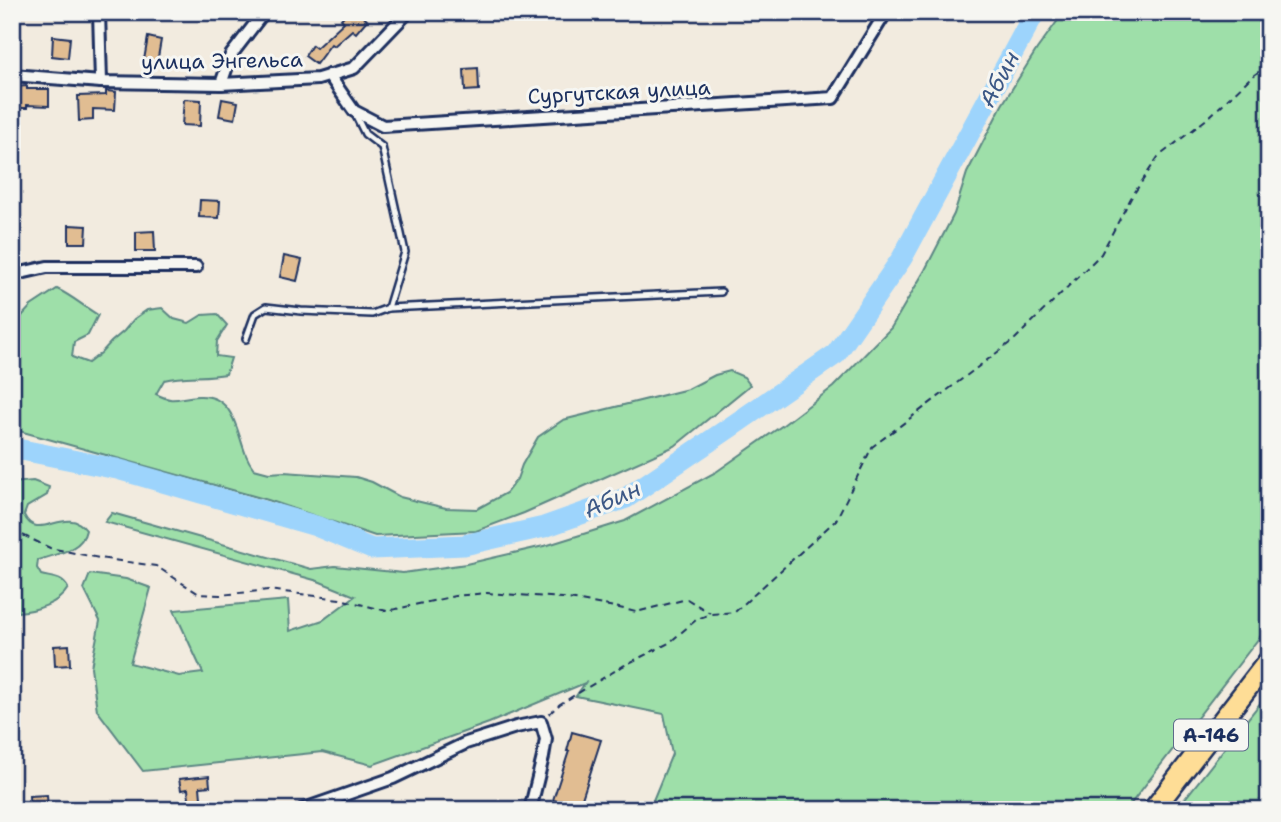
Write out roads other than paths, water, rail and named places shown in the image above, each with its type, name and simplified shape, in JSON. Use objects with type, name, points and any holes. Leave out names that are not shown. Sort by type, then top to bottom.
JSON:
[{"type":"highway","name":"А-146","points":[[1153,810],[1269,660]]},
{"type":"street","points":[[99,12],[101,82]]},
{"type":"street","points":[[221,84],[231,55],[264,12]]},
{"type":"street","name":"улица Энгельса","points":[[12,75],[101,82],[221,84],[318,79],[354,68],[408,12]]},
{"type":"street","name":"Сургутская улица","points":[[354,111],[383,126],[833,99],[886,12]]},
{"type":"street","points":[[330,75],[354,111]]},
{"type":"street","points":[[12,275],[47,267],[196,267]]},
{"type":"street","points":[[301,810],[393,778],[466,743],[541,722],[546,739],[544,757],[530,810]]},
{"type":"lane","points":[[354,111],[365,134],[382,147],[405,252],[388,307]]},
{"type":"lane","points":[[246,339],[255,314],[266,307],[372,314],[388,307],[721,292]]},
{"type":"waterway","name":"Абин","points":[[12,448],[117,469],[316,526],[372,549],[464,545],[544,527],[626,498],[836,354],[902,258],[1035,12]]}]
